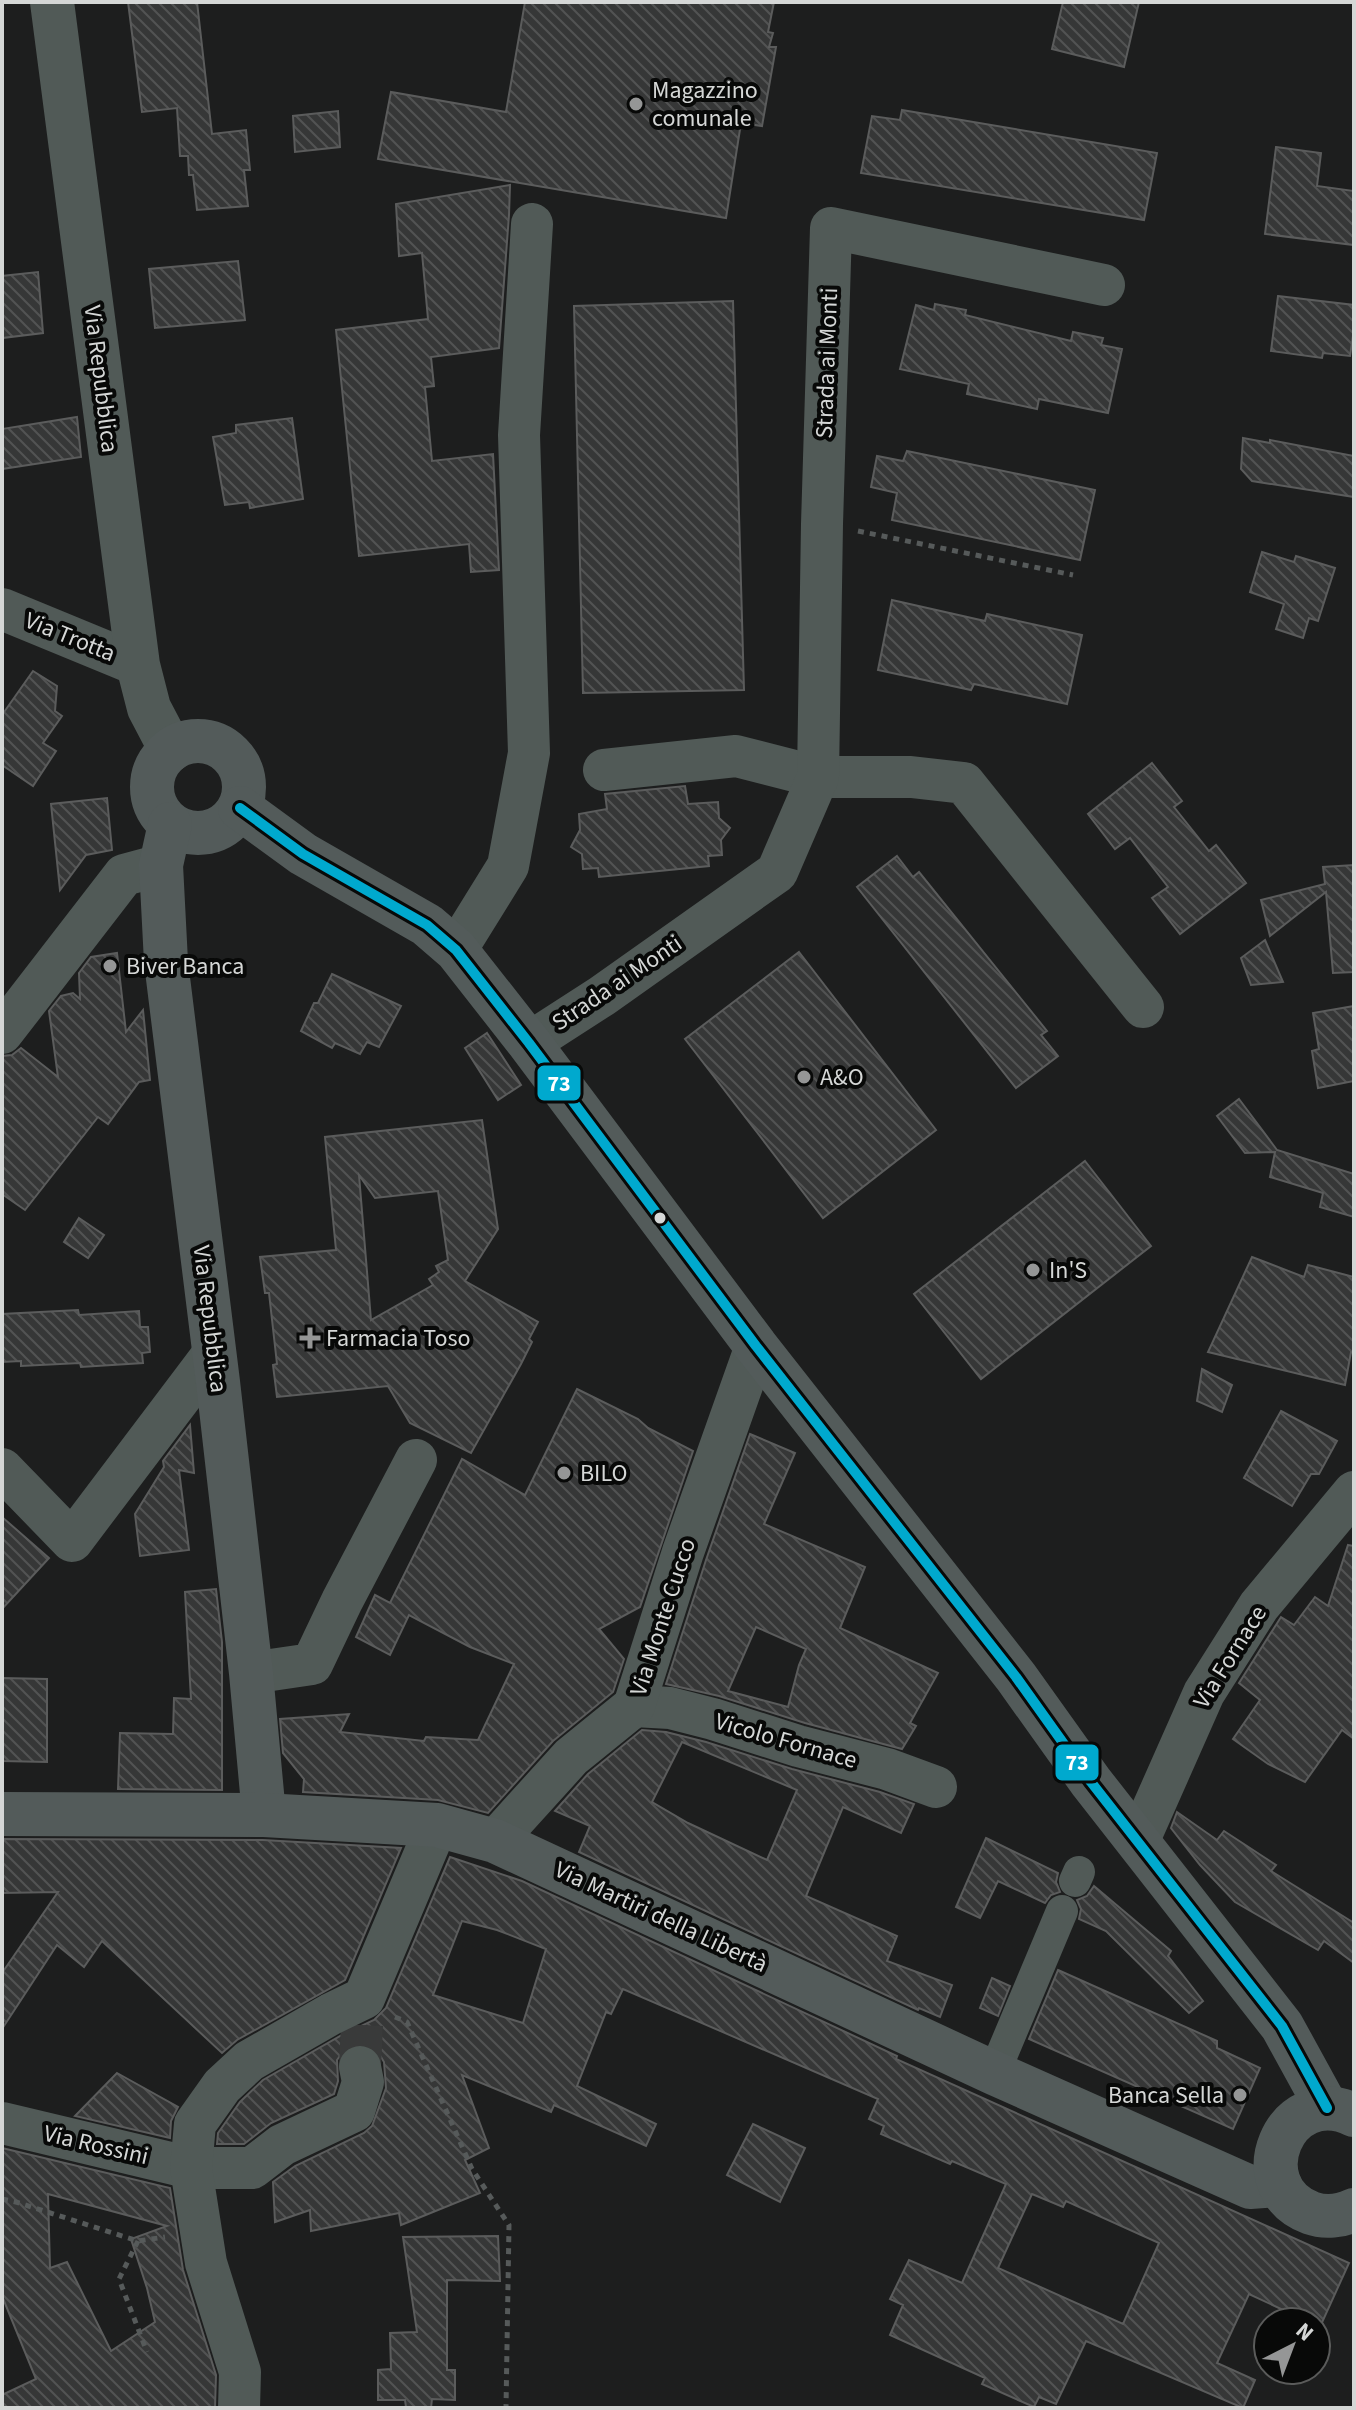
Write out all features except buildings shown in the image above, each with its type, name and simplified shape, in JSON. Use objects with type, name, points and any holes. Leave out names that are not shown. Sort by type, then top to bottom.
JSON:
[{"type":"main road","points":[[199,741],[228,751],[238,763],[244,778],[245,793],[233,819],[209,833],[182,831],[165,845],[160,814],[153,801],[151,787],[161,760],[184,743],[199,741]]},
{"type":"main road","points":[[240,808],[303,854],[427,925],[456,950],[756,1346],[1016,1677],[1091,1782],[1282,2026],[1340,2112]]},
{"type":"main road","name":"Via Repubblica","points":[[165,845],[166,962],[251,1673],[264,1815]]},
{"type":"main road","name":"Via Martiri della Libertà","points":[[2,1814],[264,1815],[437,1825],[495,1841],[994,2073],[1250,2187],[1280,2185]]},
{"type":"main road","points":[[1340,2112],[1310,2112],[1294,2121],[1283,2134],[1276,2150],[1275,2168],[1280,2185],[1289,2199],[1301,2209],[1316,2215],[1333,2216],[1354,2210]]},
{"type":"street","name":"Via Repubblica","points":[[52,2],[138,665],[149,708],[171,750]]},
{"type":"street","points":[[456,950],[508,866],[529,753],[519,435],[532,224]]},
{"type":"street","name":"Strada ai Monti","points":[[529,1043],[602,996],[777,872],[818,777],[831,228],[1104,285]]},
{"type":"street","name":"Via Trotta","points":[[2,609],[138,665]]},
{"type":"street","points":[[604,770],[736,756],[818,777],[911,777],[964,783],[1143,1007]]},
{"type":"street","points":[[2,1033],[124,875],[165,845]]},
{"type":"street","name":"Via Monte Cucco","points":[[495,1841],[571,1757],[634,1706],[683,1552],[756,1346]]},
{"type":"street","points":[[2,1469],[72,1541],[214,1353]]},
{"type":"street","points":[[251,1673],[312,1664],[416,1460]]},
{"type":"street","name":"Via Fornace","points":[[1138,1842],[1204,1693],[1259,1606],[1354,1492]]},
{"type":"street","name":"Vicolo Fornace","points":[[634,1706],[670,1708],[713,1719],[798,1746],[887,1769],[936,1787]]},
{"type":"street","points":[[239,2408],[240,2372],[206,2263],[191,2168],[195,2124],[222,2086],[249,2061],[331,2014],[363,2012],[437,1825]]},
{"type":"street","points":[[994,2073],[1062,1911]]},
{"type":"street","name":"Via Rossini","points":[[2,2123],[191,2168],[252,2168],[282,2145],[354,2111],[363,2082],[360,2067]]},
{"type":"path","points":[[822,524],[1073,575]]},
{"type":"path","points":[[363,2012],[374,2008],[407,2022],[472,2169],[509,2225],[506,2408]]},
{"type":"path","points":[[2,2199],[138,2241],[119,2279],[147,2352]]},
{"type":"tunnel","points":[[360,2067],[362,2025]]},
{"type":"transit line","name":"73","points":[[240,808],[303,854],[427,925],[456,950],[756,1346],[1016,1677],[1091,1782],[1282,2026],[1327,2108]]},
{"type":"place","name":"Magazzino comunale","points":[[636,104]]},
{"type":"place","name":"Biver Banca","points":[[110,966]]},
{"type":"place","name":"A&O","points":[[804,1077]]},
{"type":"place","name":"In'S","points":[[1033,1270]]},
{"type":"place","name":"Farmacia Toso","points":[[310,1338]]},
{"type":"place","name":"BILO","points":[[564,1473]]},
{"type":"place","name":"Banca Sella","points":[[1240,2095]]}]
